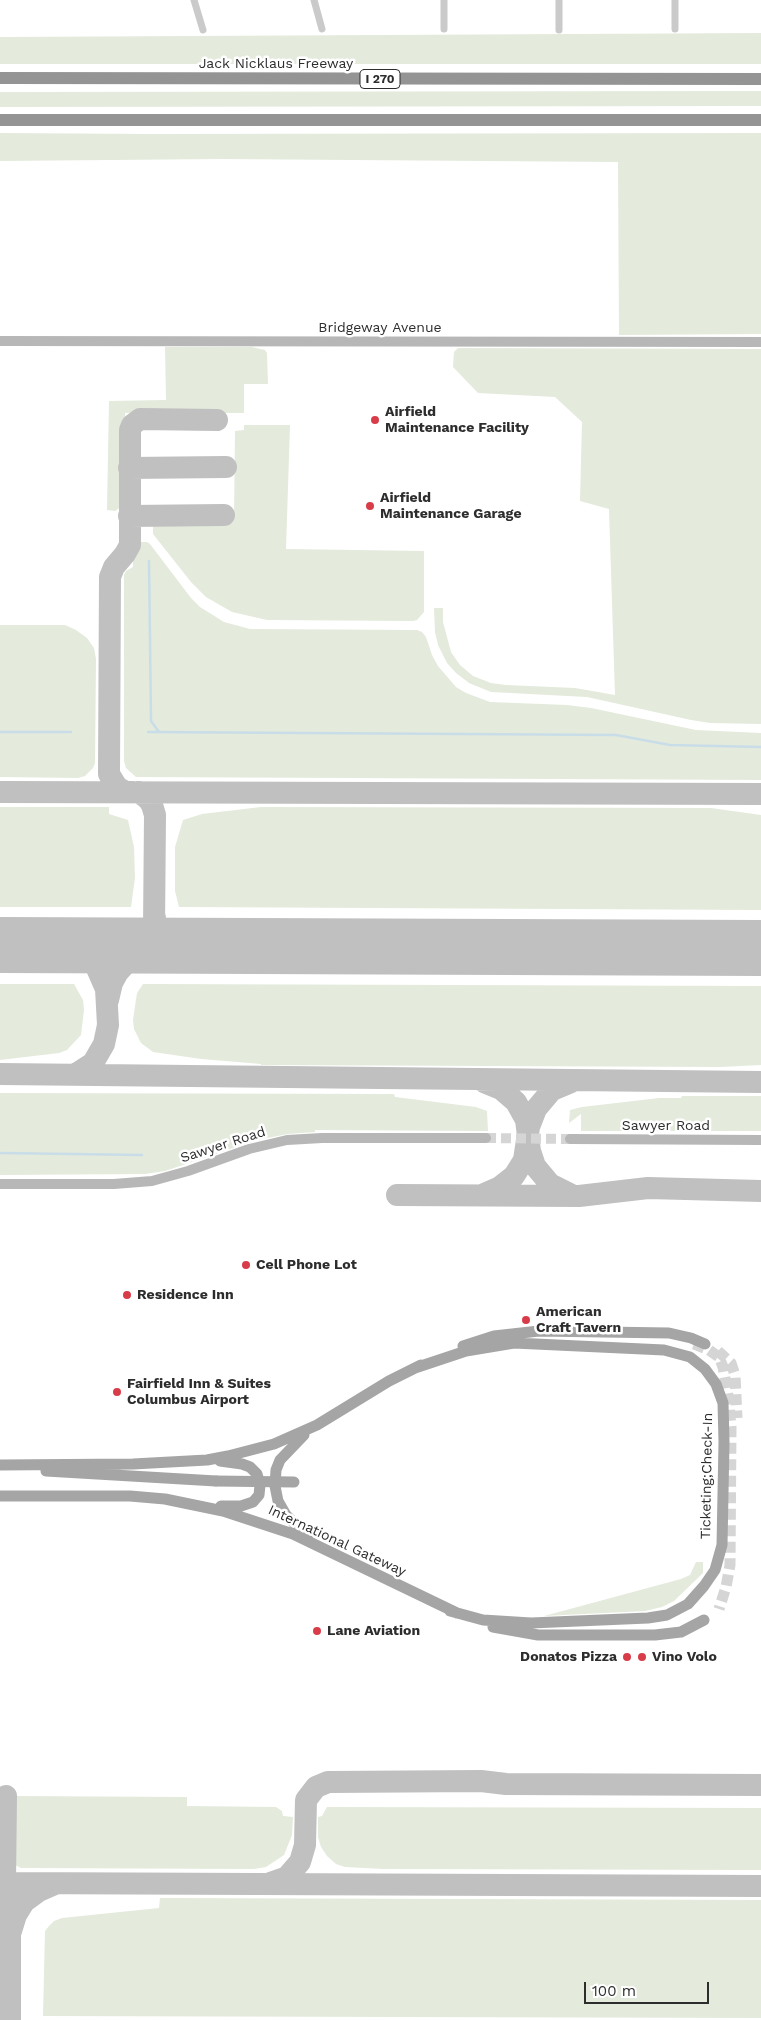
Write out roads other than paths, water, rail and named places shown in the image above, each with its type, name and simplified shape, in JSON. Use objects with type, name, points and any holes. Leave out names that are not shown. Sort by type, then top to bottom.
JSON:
[{"type":"highway","name":"Jack Nicklaus Freeway","points":[[0,78],[761,79]]},
{"type":"highway","points":[[0,120],[761,120]]},
{"type":"main road","points":[[321,1547],[289,1519],[278,1501],[275,1486],[276,1470],[283,1456],[301,1436],[389,1381],[478,1340],[517,1333],[539,1331],[661,1333],[684,1336],[705,1344]]},
{"type":"main road","name":"Ticketing;Check-In","points":[[415,1368],[466,1351],[502,1344],[530,1343],[674,1351],[690,1357],[705,1369],[716,1384],[721,1395],[724,1418],[722,1545],[715,1570],[688,1604],[667,1615],[648,1618],[517,1623],[483,1620],[450,1610]]},
{"type":"main road","points":[[207,1460],[274,1444],[317,1425]]},
{"type":"main road","points":[[0,1465],[133,1464],[207,1460],[230,1462],[250,1467],[257,1474],[260,1481],[256,1499],[245,1505],[236,1506],[165,1499]]},
{"type":"main road","points":[[0,1465],[70,1474],[216,1481],[294,1482]]},
{"type":"main road","name":"International Gateway","points":[[0,1496],[130,1496],[165,1499],[223,1511],[250,1519],[321,1547],[450,1610]]},
{"type":"main road","points":[[450,1610],[492,1627],[538,1635],[668,1634],[687,1630],[704,1620]]},
{"type":"street","points":[[194,0],[203,30]]},
{"type":"street","points":[[314,0],[322,29]]},
{"type":"street","points":[[444,0],[444,29]]},
{"type":"street","points":[[560,0],[560,30]]},
{"type":"street","points":[[675,0],[675,30]]},
{"type":"street","name":"Bridgeway Avenue","points":[[0,341],[761,342]]},
{"type":"street","name":"Sawyer Road","points":[[0,1184],[114,1184],[152,1180],[188,1171],[250,1149],[288,1140],[322,1138],[486,1138]]},
{"type":"street","name":"Sawyer Road","points":[[570,1139],[761,1140]]},
{"type":"waterway","points":[[149,561],[151,721],[159,732]]},
{"type":"waterway","points":[[0,732],[71,732]]},
{"type":"waterway","points":[[148,732],[616,735],[670,745],[761,747]]},
{"type":"waterway","points":[[0,1153],[142,1155]]},
{"type":"tunnel","points":[[486,1138],[570,1139]]},
{"type":"tunnel","points":[[694,1344],[709,1350],[719,1357],[723,1367],[729,1402],[731,1427],[730,1565],[719,1609]]},
{"type":"tunnel","points":[[718,1351],[731,1363],[735,1375],[737,1418]]},
{"type":"place","name":"Airfield Maintenance Facility","points":[[375,420]]},
{"type":"place","name":"Airfield Maintenance Garage","points":[[370,506]]},
{"type":"place","name":"Cell Phone Lot","points":[[246,1265]]},
{"type":"place","name":"Residence Inn","points":[[127,1295]]},
{"type":"place","name":"American Craft Tavern","points":[[526,1320]]},
{"type":"place","name":"Fairfield Inn & Suites Columbus Airport","points":[[117,1392]]},
{"type":"place","name":"Lane Aviation","points":[[317,1631]]},
{"type":"place","name":"Donatos Pizza","points":[[627,1657]]},
{"type":"place","name":"Vino Volo","points":[[642,1657]]}]
